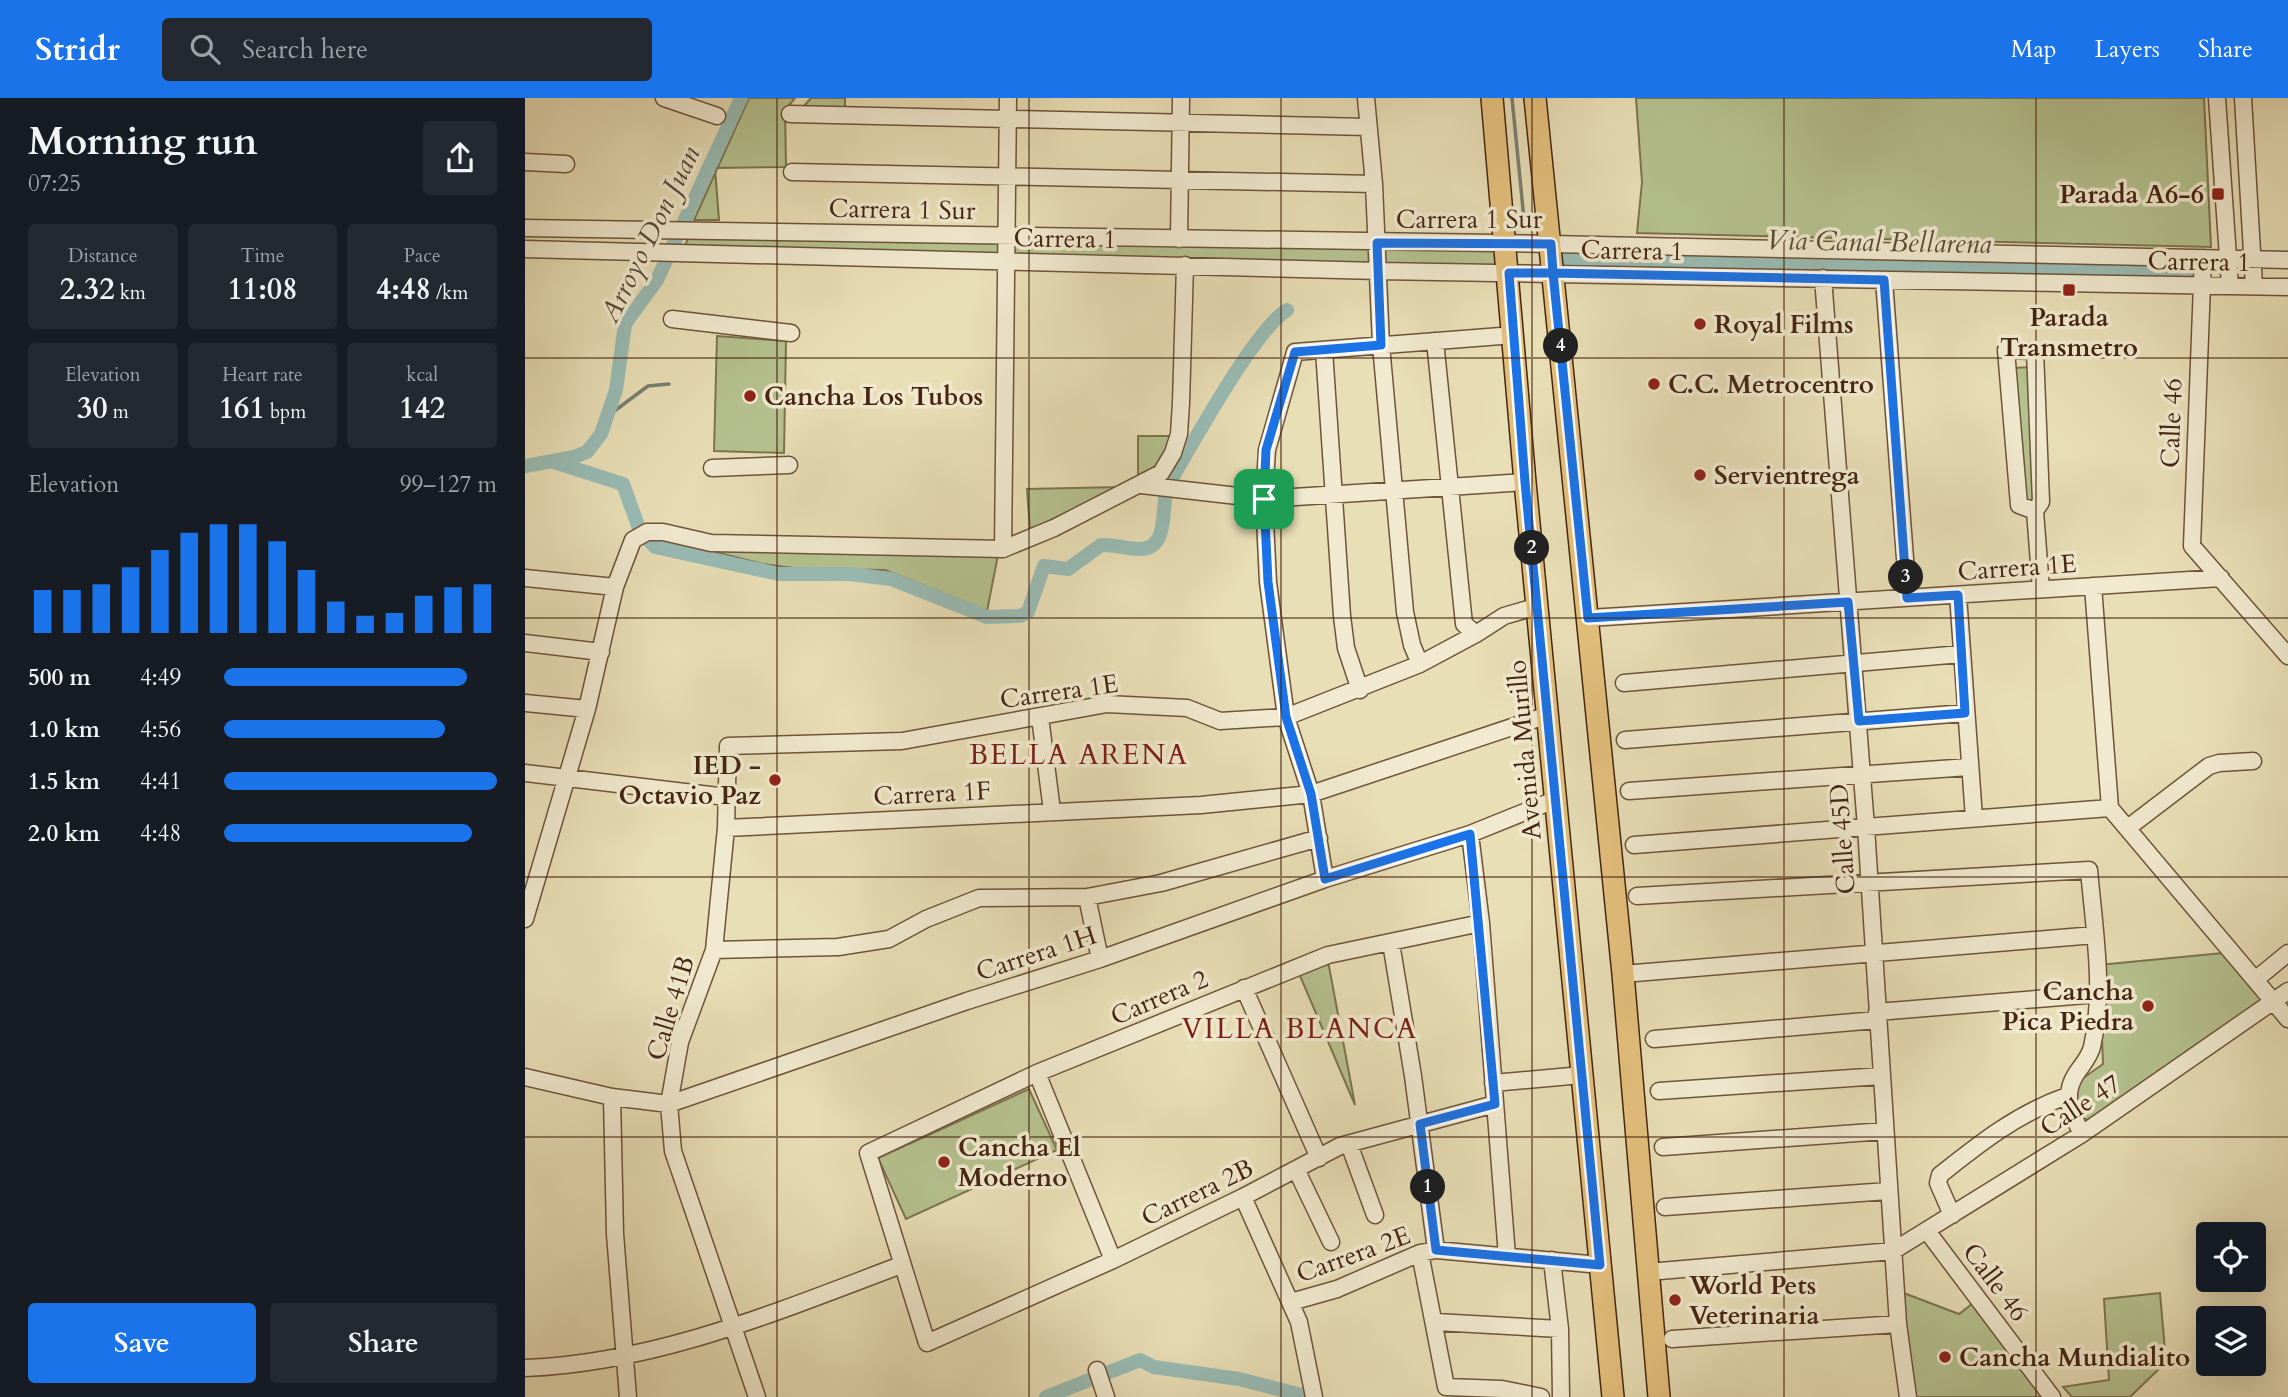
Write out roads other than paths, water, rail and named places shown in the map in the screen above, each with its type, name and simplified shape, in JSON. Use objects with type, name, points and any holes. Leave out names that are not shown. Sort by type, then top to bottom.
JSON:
[{"type":"main road","name":"Avenida Murillo","points":[[1492,98],[1525,482],[1613,1397]]},
{"type":"main road","points":[[1535,98],[1623,974],[1659,1397]]},
{"type":"street","points":[[664,98],[717,116]]},
{"type":"street","points":[[1003,549],[1004,236],[1008,98]]},
{"type":"street","points":[[1179,239],[1181,98]]},
{"type":"street","points":[[1366,98],[1374,184],[1381,345],[1405,612],[1412,645],[1420,664]]},
{"type":"street","points":[[2217,98],[2230,286]]},
{"type":"street","points":[[2243,98],[2255,286]]},
{"type":"street","points":[[790,114],[1181,125],[1369,127]]},
{"type":"street","points":[[525,162],[566,164]]},
{"type":"street","points":[[792,172],[1005,174],[1374,184]]},
{"type":"street","name":"Carrera 1 Sur","points":[[525,228],[1551,244],[2288,260]]},
{"type":"street","name":"Carrera 1","points":[[525,248],[1379,271],[2288,286]]},
{"type":"street","name":"Calle 46","points":[[2203,258],[2192,546],[2221,578]]},
{"type":"street","points":[[525,919],[587,709],[615,587],[640,536],[663,532],[711,543],[1003,549],[1053,528],[1161,473],[1179,434],[1185,265]]},
{"type":"street","name":"Calle 45D","points":[[1823,278],[1863,775],[1892,1251],[1908,1397]]},
{"type":"street","points":[[1884,280],[1907,598]]},
{"type":"street","points":[[672,319],[790,333]]},
{"type":"street","points":[[1325,879],[1311,794],[1286,717],[1268,582],[1264,499],[1266,450],[1295,352],[1514,335]]},
{"type":"street","points":[[1435,341],[1464,624],[1476,635]]},
{"type":"street","points":[[1324,350],[1331,495],[1346,648],[1360,690]]},
{"type":"street","points":[[2035,511],[2019,505],[2006,351],[2035,351],[2041,502],[2035,511],[2041,589]]},
{"type":"street","points":[[712,468],[789,466]]},
{"type":"street","points":[[1136,485],[1264,499],[1525,482]]},
{"type":"street","points":[[525,578],[615,587]]},
{"type":"street","points":[[2221,578],[2288,656]]},
{"type":"street","name":"Carrera 1E","points":[[1588,618],[2221,578]]},
{"type":"street","points":[[2093,586],[2110,808],[2129,827],[2288,1019]]},
{"type":"street","points":[[1958,595],[1974,818]]},
{"type":"street","name":"Carrera 1E","points":[[728,746],[902,741],[1107,704],[1187,708],[1220,721],[1286,717],[1360,690],[1420,664],[1476,635],[1504,616],[1538,606]]},
{"type":"street","points":[[525,643],[601,652]]},
{"type":"street","points":[[1625,683],[1961,654]]},
{"type":"street","points":[[525,704],[587,709]]},
{"type":"street","points":[[1625,740],[1965,713]]},
{"type":"street","name":"Carrera 1F","points":[[726,828],[1201,805],[1311,794],[1548,715]]},
{"type":"street","points":[[1040,717],[1052,811]]},
{"type":"street","name":"Calle 41B","points":[[728,746],[726,828],[714,950],[680,1042],[670,1104],[673,1151],[757,1397]]},
{"type":"street","points":[[2129,827],[2209,766],[2253,761]]},
{"type":"street","points":[[1629,791],[1969,767]]},
{"type":"street","points":[[525,773],[727,797]]},
{"type":"street","name":"Carrera 1H","points":[[525,1077],[612,1097],[670,1104],[1100,959],[1325,879],[1470,834],[1557,799]]},
{"type":"street","points":[[1634,845],[2110,808]]},
{"type":"street","points":[[1470,834],[1481,923],[1507,1256]]},
{"type":"street","points":[[714,950],[838,947],[889,939],[926,919],[979,898],[1087,897],[1161,883],[1319,838]]},
{"type":"street","points":[[1637,896],[2089,870],[2098,994],[2090,1056],[2074,1077],[2067,1096],[2081,1134]]},
{"type":"street","points":[[1087,897],[1100,959]]},
{"type":"street","name":"Carrera 2","points":[[901,1265],[868,1153],[1037,1073],[1328,955],[1481,923]]},
{"type":"street","points":[[1623,974],[2095,936]]},
{"type":"street","points":[[1391,943],[1420,1124],[1428,1252],[1446,1387],[1503,1389],[1541,1397]]},
{"type":"street","points":[[2255,980],[2288,953]]},
{"type":"street","points":[[1244,988],[1319,1157]]},
{"type":"street","name":"Calle 47","points":[[1892,1251],[2081,1134],[2288,991]]},
{"type":"street","points":[[1654,1039],[2098,994]]},
{"type":"street","points":[[1037,1073],[1113,1260]]},
{"type":"street","points":[[1493,1083],[1582,1075]]},
{"type":"street","points":[[1658,1091],[1881,1076]]},
{"type":"street","points":[[1952,1215],[1938,1183],[1940,1175],[1985,1139],[2035,1108],[2067,1096]]},
{"type":"street","points":[[612,1097],[616,1256],[628,1397]]},
{"type":"street","name":"Carrera 2B","points":[[901,1265],[927,1343],[1113,1260],[1349,1144],[1495,1104]]},
{"type":"street","points":[[1663,1147],[1885,1131]]},
{"type":"street","points":[[1349,1144],[1375,1215]]},
{"type":"street","points":[[1296,1169],[1331,1242]]},
{"type":"street","points":[[1665,1207],[1888,1191]]},
{"type":"street","points":[[1243,1197],[1291,1303],[1306,1350],[1313,1393]]},
{"type":"street","name":"Calle 46","points":[[1927,1231],[2052,1397]]},
{"type":"street","points":[[1648,1272],[1892,1251]]},
{"type":"street","name":"Carrera 2E","points":[[1291,1303],[1337,1289],[1428,1252],[1600,1265]]},
{"type":"street","points":[[1552,1260],[1560,1328],[1561,1397]]},
{"type":"street","points":[[525,1368],[574,1366],[734,1328],[901,1265]]},
{"type":"street","points":[[1436,1322],[1560,1328]]},
{"type":"street","points":[[1672,1339],[1898,1324]]},
{"type":"street","points":[[1097,1370],[1106,1397]]},
{"type":"waterway","name":"Arroyo Don Juan","points":[[525,466],[587,452],[601,434],[616,390],[625,324],[657,280],[741,98]]},
{"type":"waterway","points":[[1512,98],[1524,219]]},
{"type":"waterway","name":"Via Canal Bellarena","points":[[1567,260],[2189,271]]},
{"type":"waterway","name":"Via Canal Bellarena","points":[[554,462],[623,484],[640,531],[655,547],[779,574],[849,574],[891,579],[987,617],[1020,616],[1028,612],[1044,566],[1068,569],[1101,545],[1140,549],[1150,547],[1156,542],[1163,524],[1168,485],[1241,364],[1273,322],[1287,310]]},
{"type":"waterway","points":[[609,415],[648,386],[669,384]]},
{"type":"waterway","points":[[1046,1397],[1140,1360],[1154,1367],[1239,1379],[1309,1397]]},
{"type":"waterway","points":[[1457,1397],[1471,1397]]},
{"type":"place","name":"Parada A6-6","points":[[2218,194]]},
{"type":"place","name":"Parada Transmetro","points":[[2069,290]]},
{"type":"place","name":"Royal Films","points":[[1700,324]]},
{"type":"place","name":"C.C. Metrocentro","points":[[1654,384]]},
{"type":"place","name":"Cancha Los Tubos","points":[[750,396]]},
{"type":"place","name":"Servientrega","points":[[1700,475]]},
{"type":"place","name":"IED - Octavio Paz","points":[[775,780]]},
{"type":"place","name":"Cancha Pica Piedra","points":[[2148,1006]]},
{"type":"place","name":"Cancha El Moderno","points":[[944,1162]]},
{"type":"place","name":"World Pets Veterinaria","points":[[1675,1300]]},
{"type":"place","name":"Cancha Mundialito","points":[[1945,1357]]},
{"type":"district","name":"BELLA ARENA","points":[[1079,754]]},
{"type":"district","name":"VILLA BLANCA","points":[[1300,1028]]}]
